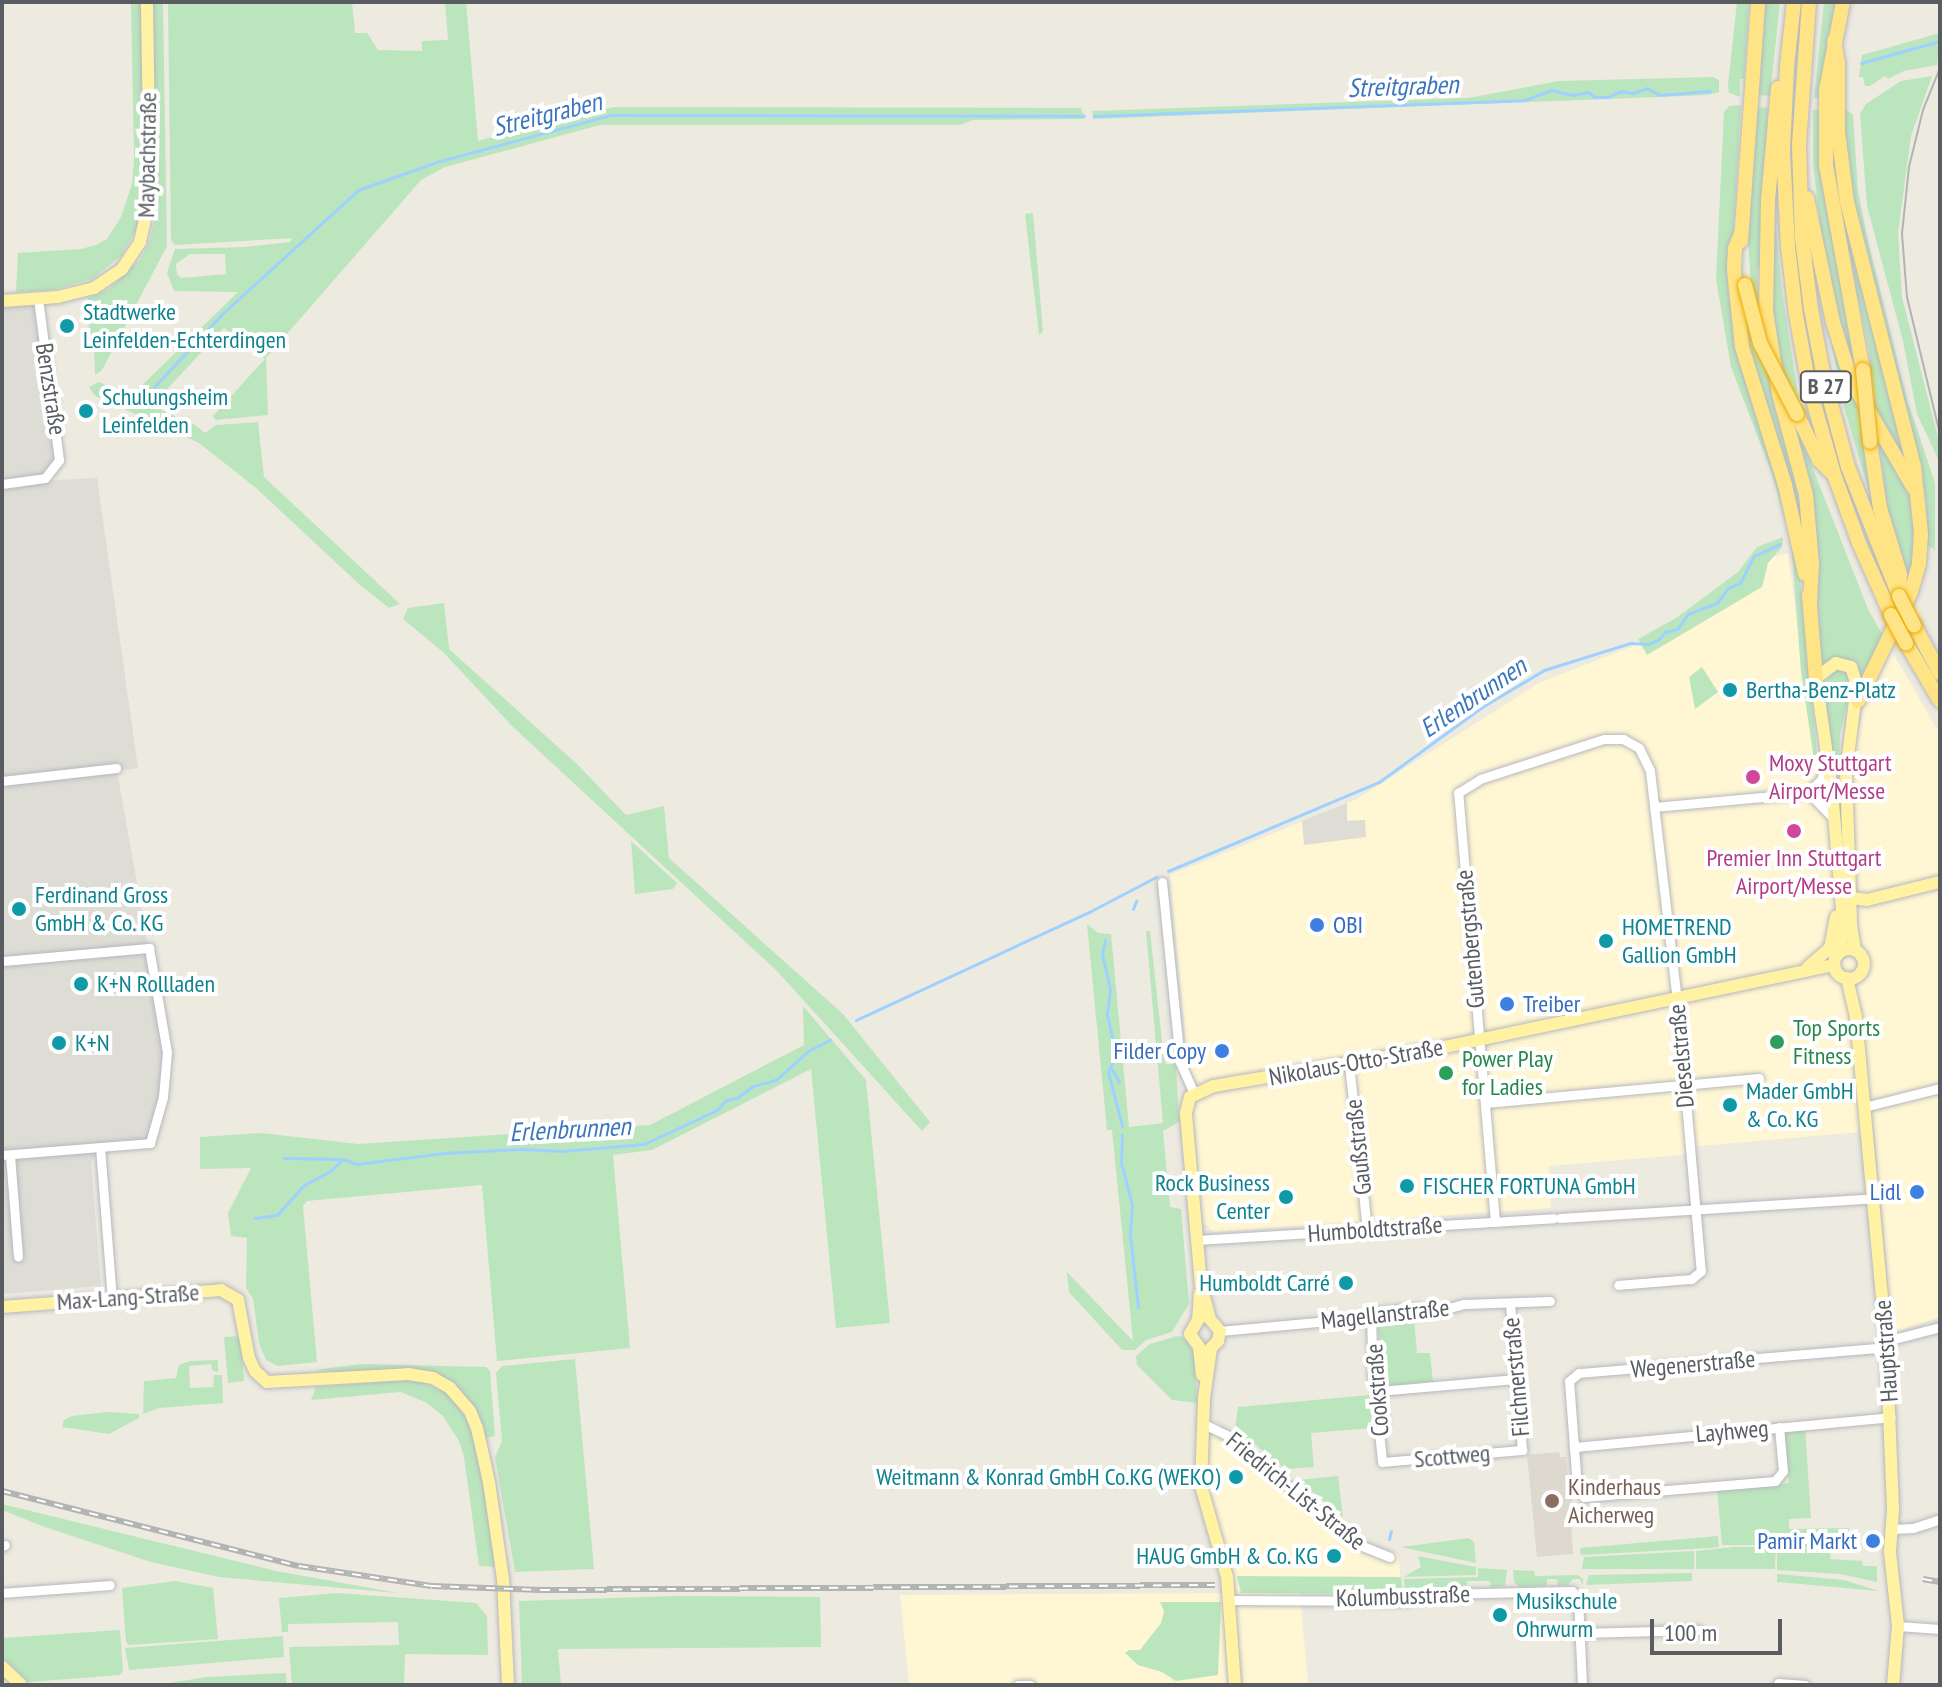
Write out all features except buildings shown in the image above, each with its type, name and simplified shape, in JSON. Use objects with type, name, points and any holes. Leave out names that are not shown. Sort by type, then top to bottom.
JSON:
[{"type":"highway","points":[[1758,2],[1741,234],[1745,285],[1760,343],[1819,460],[1835,477]]},
{"type":"highway","name":"B 27","points":[[1794,2],[1780,102],[1784,200],[1793,294],[1809,386],[1835,477],[1859,543],[1891,615],[1940,701]]},
{"type":"highway","name":"B 27","points":[[1809,2],[1800,104],[1799,167],[1808,286],[1829,402],[1855,490],[1899,596],[1940,673]]},
{"type":"highway","points":[[1843,2],[1834,41],[1827,184],[1863,370],[1880,508],[1900,574],[1899,596]]},
{"type":"highway","points":[[1780,102],[1765,256],[1766,311],[1779,394],[1806,495],[1812,564],[1810,602]]},
{"type":"highway","points":[[1831,104],[1850,215],[1914,466],[1921,534],[1916,577],[1896,628],[1858,701]]},
{"type":"highway","points":[[1799,167],[1846,366],[1861,402],[1897,456],[1919,502]]},
{"type":"highway","points":[[1741,234],[1735,248],[1734,270],[1742,347],[1792,510],[1810,602],[1816,678]]},
{"type":"main road","name":"Maybachstraße","points":[[2,301],[77,294],[102,284],[122,269],[143,235],[151,185],[147,2]]},
{"type":"main road","points":[[1801,973],[1830,948],[1843,893],[1849,743],[1858,701],[1855,674],[1851,667],[1836,663],[1816,678],[1843,893],[1848,950],[1845,974]]},
{"type":"main road","points":[[1843,893],[1879,898],[1940,882]]},
{"type":"main road","points":[[1845,974],[1864,963],[1848,950]]},
{"type":"main road","name":"Nikolaus-Otto-Straße","points":[[1194,1093],[1214,1086],[1479,1041],[1801,973],[1845,974]]},
{"type":"main road","name":"Hauptstraße","points":[[1845,974],[1856,1017],[1891,1417],[1893,1529],[1890,1552],[1898,1626],[1893,1685]]},
{"type":"main road","name":"Friedrich-List-Straße","points":[[1194,1093],[1188,1101],[1186,1113],[1204,1320],[1190,1334],[1205,1347],[1201,1486],[1230,1600],[1235,1685]]},
{"type":"main road","name":"Max-Lang-Straße","points":[[2,1307],[228,1292],[242,1308],[255,1371],[267,1382],[416,1375],[433,1378],[458,1395],[477,1428],[491,1494],[503,1579],[508,1685]]},
{"type":"main road","points":[[1204,1320],[1220,1331],[1218,1341],[1205,1347]]},
{"type":"main road","points":[[2,1667],[21,1685]]},
{"type":"street","name":"Benzstraße","points":[[2,484],[45,478],[59,460],[38,299]]},
{"type":"street","name":"Dieselstraße","points":[[1457,799],[1463,787],[1480,779],[1613,738],[1632,742],[1648,761],[1676,998],[1700,1274],[1691,1279],[1618,1285]]},
{"type":"street","points":[[1808,792],[1820,781],[1829,763]]},
{"type":"street","points":[[2,781],[116,768]]},
{"type":"street","points":[[1654,807],[1832,790],[1846,786]]},
{"type":"street","points":[[1808,792],[1835,820]]},
{"type":"street","name":"Gutenbergstraße","points":[[1457,799],[1495,1222]]},
{"type":"street","points":[[1162,882],[1180,1062],[1194,1093]]},
{"type":"street","points":[[2,961],[149,948],[167,1052],[165,1086],[150,1143],[6,1155],[18,1257]]},
{"type":"street","name":"Gaußstraße","points":[[1349,1064],[1367,1230]]},
{"type":"street","points":[[1485,1103],[1759,1078]]},
{"type":"street","points":[[1864,1107],[1940,1088]]},
{"type":"street","points":[[100,1147],[112,1298]]},
{"type":"street","name":"Humboldtstraße","points":[[1197,1240],[1874,1198]]},
{"type":"street","name":"Magellanstraße","points":[[1220,1331],[1371,1317],[1376,1312],[1439,1311],[1464,1304],[1550,1301]]},
{"type":"street","name":"Filchnerstraße","points":[[1510,1304],[1522,1450]]},
{"type":"street","name":"Cookstraße","points":[[1371,1317],[1373,1379],[1379,1391],[1382,1462]]},
{"type":"street","points":[[1886,1344],[1940,1327]]},
{"type":"street","name":"Wegenerstraße","points":[[1574,1447],[1569,1381],[1579,1373],[1886,1344]]},
{"type":"street","points":[[1379,1391],[1516,1379]]},
{"type":"street","name":"Layhweg","points":[[1574,1447],[1891,1417]]},
{"type":"street","name":"Friedrich-List-Straße","points":[[1202,1423],[1225,1434],[1360,1545],[1390,1557]]},
{"type":"street","points":[[1574,1447],[1577,1487],[1584,1497],[1775,1481],[1783,1471],[1779,1427]]},
{"type":"street","name":"Scottweg","points":[[1382,1462],[1522,1450]]},
{"type":"street","points":[[1893,1529],[1913,1528],[1940,1519]]},
{"type":"street","points":[[2,1593],[110,1585]]},
{"type":"street","name":"Kolumbusstraße","points":[[1230,1600],[1404,1601],[1440,1594],[1575,1592],[1579,1633]]},
{"type":"street","points":[[1898,1626],[1940,1629]]},
{"type":"street","points":[[1582,1685],[1579,1633],[1699,1630]]},
{"type":"street","points":[[1778,1683],[1805,1685]]},
{"type":"street","points":[[1018,1685],[1030,1685]]},
{"type":"shaded area","points":[[38,299],[60,452],[40,481],[97,478],[138,768],[117,771],[167,1052],[153,1138],[100,1147],[91,1163],[101,1286],[2,1294],[2,301]]},
{"type":"shaded area","points":[[1788,553],[1818,778],[1853,776],[1856,739],[1864,706],[1891,650],[1940,734],[1940,1317],[1898,1331],[1892,1326],[1874,1131],[1699,1146],[1682,1155],[1549,1166],[1551,1208],[1214,1232],[1203,1222],[1170,875],[1355,800],[1539,683],[1666,633],[1773,557]]},
{"type":"shaded area","points":[[1347,803],[1347,821],[1365,820],[1366,837],[1304,845],[1302,821]]},
{"type":"shaded area","points":[[1212,1419],[1367,1545],[1398,1554],[1402,1594],[1300,1593],[1308,1685],[909,1685],[900,1595],[1236,1593],[1206,1484]]},
{"type":"shaded area","name":"Kinderhaus Aicherweg","points":[[1559,1452],[1560,1457],[1566,1457],[1569,1489],[1574,1489],[1575,1496],[1570,1505],[1573,1554],[1537,1557],[1527,1455]]},
{"type":"green space","points":[[131,2],[143,2],[144,204],[139,225],[121,256],[92,279],[51,290],[16,292],[18,253],[81,249],[96,245],[107,239],[121,217],[132,184],[134,160]]},
{"type":"green space","points":[[153,2],[163,2],[167,246],[102,370],[95,375],[94,345],[89,344],[88,298],[109,289],[140,259],[149,243],[156,213]]},
{"type":"green space","points":[[168,2],[352,2],[355,33],[367,33],[378,50],[422,51],[422,41],[448,40],[445,2],[466,2],[478,141],[567,116],[615,107],[1081,108],[1085,119],[973,120],[960,125],[600,125],[445,167],[421,180],[266,358],[268,415],[215,420],[213,416],[265,359],[224,328],[157,400],[136,391],[238,292],[174,291],[167,273],[175,249],[245,247],[290,242],[292,238],[175,245],[171,240]],"holes":[[[190,254],[225,254],[226,274],[181,278],[177,274],[176,264]]]},
{"type":"green space","points":[[1737,2],[1749,2],[1740,97],[1729,93],[1728,85]]},
{"type":"green space","points":[[1764,2],[1780,2],[1770,96],[1759,95]]},
{"type":"green space","points":[[1824,2],[1837,2],[1819,98],[1814,98]]},
{"type":"green space","points":[[1940,33],[1937,65],[1904,71],[1888,79],[1885,76],[1870,86],[1865,86],[1863,77],[1859,77],[1862,55]]},
{"type":"green space","points":[[1932,76],[1911,136],[1898,233],[1902,297],[1940,445],[1940,463],[1917,414],[1903,341],[1867,206],[1860,114],[1866,104],[1901,81]]},
{"type":"green space","points":[[1713,77],[1719,80],[1719,92],[1707,95],[1093,119],[1092,111],[1468,98],[1559,81]]},
{"type":"green space","points":[[1741,105],[1730,286],[1797,549],[1819,774],[1816,773],[1801,672],[1791,540],[1771,471],[1731,367],[1716,279],[1724,112],[1729,106]]},
{"type":"green space","points":[[1757,107],[1768,108],[1761,268],[1757,268],[1758,310],[1751,284],[1748,239]]},
{"type":"green space","points":[[1845,109],[1853,115],[1858,192],[1869,245],[1907,399],[1935,483],[1935,550],[1928,546],[1926,502],[1919,467],[1858,230],[1843,126]]},
{"type":"green space","points":[[1813,110],[1820,110],[1826,206],[1858,371],[1855,372],[1843,341],[1824,257],[1813,163]]},
{"type":"green space","points":[[1833,117],[1842,210],[1905,459],[1876,417],[1868,343],[1832,173]]},
{"type":"green space","points":[[1773,198],[1782,292],[1800,407],[1776,361],[1772,329]]},
{"type":"green space","points":[[1033,213],[1043,331],[1039,335],[1025,214]]},
{"type":"green space","points":[[1743,304],[1769,379],[1775,411],[1779,412],[1804,514],[1802,529],[1788,473],[1752,367],[1744,328]]},
{"type":"green space","points":[[1824,306],[1858,405],[1873,494],[1870,495],[1844,407]]},
{"type":"green space","points":[[99,382],[195,425],[205,433],[216,425],[258,422],[264,477],[400,604],[389,608],[360,585],[256,488],[199,443],[95,396],[89,387]]},
{"type":"green space","points":[[1797,428],[1868,609],[1883,636],[1861,679],[1837,658],[1821,665],[1817,587],[1799,455],[1803,454]]},
{"type":"green space","points":[[1879,436],[1908,488],[1913,505],[1912,571],[1908,574],[1887,513]]},
{"type":"green space","points":[[1783,537],[1782,547],[1768,563],[1762,587],[1647,655],[1638,639],[1676,618],[1738,572],[1757,547]]},
{"type":"green space","points":[[444,603],[449,649],[577,764],[626,815],[664,806],[669,858],[843,1014],[930,1122],[922,1131],[776,970],[513,727],[444,653],[403,619],[408,608]]},
{"type":"green space","points":[[1702,667],[1718,692],[1695,709],[1689,677]]},
{"type":"green space","points":[[1840,669],[1847,673],[1851,688],[1840,734],[1839,773],[1835,773],[1824,688],[1830,672]]},
{"type":"green space","points":[[631,841],[677,883],[673,889],[635,894]]},
{"type":"green space","points":[[1087,924],[1098,933],[1111,934],[1129,1127],[1163,1123],[1146,931],[1150,931],[1164,1060],[1166,1064],[1176,1064],[1179,1122],[1163,1131],[1170,1207],[1181,1209],[1189,1304],[1172,1332],[1146,1340],[1135,1350],[1122,1350],[1069,1292],[1067,1272],[1133,1341],[1112,1130],[1107,1130]]},
{"type":"green space","points":[[803,1006],[866,1080],[890,1323],[836,1328],[811,1069],[652,1150],[613,1155],[630,1348],[497,1361],[482,1185],[307,1201],[303,1206],[317,1362],[278,1366],[266,1360],[259,1343],[253,1299],[246,1288],[247,1238],[231,1236],[228,1213],[251,1168],[200,1169],[200,1137],[261,1133],[358,1144],[650,1125],[804,1045]]},
{"type":"green space","points":[[1414,1318],[1417,1353],[1430,1353],[1433,1382],[1388,1386],[1382,1382],[1378,1326],[1381,1320]]},
{"type":"green space","points":[[241,1336],[244,1381],[228,1383],[224,1337]]},
{"type":"green space","points":[[1183,1337],[1195,1351],[1197,1403],[1172,1400],[1137,1365],[1136,1356],[1150,1344]]},
{"type":"green space","points":[[575,1359],[594,1569],[515,1572],[495,1457],[502,1441],[496,1373],[502,1366]]},
{"type":"green space","points":[[218,1360],[218,1372],[212,1370],[211,1364],[189,1366],[190,1388],[213,1387],[214,1375],[222,1375],[223,1403],[159,1408],[143,1414],[144,1381],[176,1378],[179,1365],[190,1361]]},
{"type":"green space","points":[[361,1364],[486,1367],[490,1371],[495,1436],[485,1438],[471,1403],[449,1382],[314,1370]]},
{"type":"green space","points":[[415,1379],[449,1394],[469,1423],[481,1471],[496,1567],[479,1566],[464,1457],[459,1441],[443,1416],[427,1403],[401,1392],[311,1400],[316,1387]]},
{"type":"green space","points":[[1370,1395],[1373,1428],[1311,1433],[1314,1467],[1285,1469],[1235,1428],[1238,1407]]},
{"type":"green space","points":[[107,1412],[139,1414],[139,1418],[109,1434],[62,1427],[64,1420],[72,1416]]},
{"type":"green space","points":[[1805,1427],[1811,1518],[1789,1519],[1789,1529],[1849,1528],[1849,1533],[1831,1539],[1830,1559],[1862,1561],[1863,1566],[1877,1566],[1877,1582],[1840,1574],[1777,1570],[1777,1545],[1722,1545],[1717,1489],[1789,1483],[1784,1435],[1788,1430]]},
{"type":"green space","points":[[1338,1476],[1343,1517],[1298,1480]]},
{"type":"green space","points":[[2,1504],[276,1571],[398,1593],[219,1577],[151,1562],[42,1526],[2,1510]]},
{"type":"green space","points":[[1718,1536],[1719,1547],[1710,1548],[1581,1555],[1580,1548]]},
{"type":"green space","points":[[1469,1538],[1474,1542],[1476,1563],[1401,1547]]},
{"type":"green space","points":[[1776,1547],[1775,1569],[1696,1569],[1696,1551]]},
{"type":"green space","points":[[1694,1551],[1694,1569],[1582,1569],[1584,1557]]},
{"type":"green space","points":[[1418,1556],[1476,1567],[1476,1575],[1404,1577],[1421,1567]]},
{"type":"green space","points":[[1478,1568],[1507,1570],[1505,1586],[1491,1588],[1490,1581],[1467,1581],[1467,1588],[1426,1589],[1405,1594],[1404,1579],[1478,1577]]},
{"type":"green space","points":[[1513,1570],[1534,1571],[1535,1576],[1578,1575],[1583,1579],[1583,1585],[1580,1579],[1558,1586],[1557,1579],[1547,1579],[1547,1586],[1519,1587],[1514,1582]]},
{"type":"green space","points":[[1692,1573],[1692,1581],[1586,1585],[1589,1575]]},
{"type":"green space","points":[[1777,1574],[1844,1580],[1879,1591],[1777,1582]]},
{"type":"green space","points":[[1237,1576],[1401,1577],[1403,1594],[1241,1593]]},
{"type":"green space","points":[[175,1581],[213,1588],[218,1639],[129,1645],[126,1642],[122,1588]]},
{"type":"green space","points":[[338,1593],[476,1603],[487,1616],[488,1655],[405,1654],[404,1685],[292,1685],[289,1647],[399,1645],[398,1622],[288,1624],[288,1632],[282,1632],[279,1598]]},
{"type":"green space","points":[[675,1596],[820,1597],[821,1647],[558,1649],[561,1685],[522,1685],[519,1601]]},
{"type":"green space","points":[[1160,1602],[1221,1602],[1218,1675],[1176,1681],[1162,1672],[1138,1665],[1125,1653],[1140,1650],[1161,1623],[1164,1611]]},
{"type":"green space","points":[[120,1630],[123,1671],[120,1675],[29,1682],[2,1657],[2,1638]]},
{"type":"green space","points":[[283,1636],[284,1657],[129,1670],[125,1648]]},
{"type":"green space","points":[[286,1673],[287,1685],[157,1685],[207,1677]]},
{"type":"waterway","points":[[1861,63],[1940,41]]},
{"type":"waterway","name":"Streitgraben","points":[[1094,116],[1525,100],[1551,90],[1573,95],[1588,92],[1595,97],[1647,88],[1659,95],[1710,91]]},
{"type":"waterway","name":"Streitgraben","points":[[154,387],[223,313],[358,190],[440,161],[611,115],[1084,116]]},
{"type":"waterway","name":"Erlenbrunnen","points":[[1168,871],[1379,782],[1482,707],[1544,670],[1630,643],[1648,644],[1658,640],[1665,632],[1677,629],[1688,614],[1717,603],[1728,588],[1740,583],[1754,556],[1780,544]]},
{"type":"waterway","name":"Erlenbrunnen","points":[[856,1020],[1089,912],[1156,877]]},
{"type":"waterway","points":[[1133,909],[1136,901]]},
{"type":"waterway","points":[[1105,940],[1102,954],[1110,989],[1107,1015],[1116,1053],[1108,1072],[1122,1126]]},
{"type":"waterway","name":"Erlenbrunnen","points":[[284,1158],[343,1159],[357,1164],[444,1153],[521,1149],[562,1151],[644,1144],[717,1110],[726,1100],[737,1098],[753,1086],[776,1080],[808,1051],[830,1040]]},
{"type":"waterway","points":[[1111,1068],[1119,1082]]},
{"type":"waterway","points":[[1122,1135],[1121,1163],[1132,1204],[1130,1235],[1138,1308]]},
{"type":"waterway","points":[[255,1218],[277,1215],[304,1185],[330,1171],[342,1160]]},
{"type":"waterway","points":[[1389,1539],[1391,1531]]},
{"type":"tram line","points":[[1940,68],[1923,110],[1909,167],[1902,234],[1907,297],[1940,434]]},
{"type":"railway","points":[[2,1491],[299,1566],[432,1586],[541,1590],[1215,1585]]},
{"type":"railway","points":[[1923,1579],[1940,1582]]},
{"type":"place","name":"Stadtwerke Leinfelden-Echterdingen","points":[[67,326]]},
{"type":"place","name":"Schulungsheim Leinfelden","points":[[86,411]]},
{"type":"place","name":"Bertha-Benz-Platz","points":[[1730,690]]},
{"type":"place","name":"Moxy Stuttgart Airport/Messe","points":[[1753,777]]},
{"type":"place","name":"Premier Inn Stuttgart Airport/Messe","points":[[1794,831]]},
{"type":"place","name":"Ferdinand Gross GmbH & Co. KG","points":[[19,909]]},
{"type":"place","name":"OBI","points":[[1317,925]]},
{"type":"place","name":"HOMETREND Gallion GmbH","points":[[1606,941]]},
{"type":"place","name":"K+N Rollladen","points":[[81,984]]},
{"type":"place","name":"Treiber","points":[[1507,1004]]},
{"type":"place","name":"Top Sports Fitness","points":[[1777,1042]]},
{"type":"place","name":"K+N","points":[[59,1043]]},
{"type":"place","name":"Filder Copy","points":[[1222,1051]]},
{"type":"place","name":"Power Play for Ladies","points":[[1446,1073]]},
{"type":"place","name":"Mader GmbH & Co. KG","points":[[1730,1105]]},
{"type":"place","name":"FISCHER FORTUNA GmbH","points":[[1407,1186]]},
{"type":"place","name":"Lidl","points":[[1917,1192]]},
{"type":"place","name":"Rock Business Center","points":[[1286,1197]]},
{"type":"place","name":"Humboldt Carré","points":[[1346,1283]]},
{"type":"place","name":"Weitmann & Konrad GmbH Co.KG (WEKO)","points":[[1236,1477]]},
{"type":"place","name":"Kinderhaus Aicherweg","points":[[1552,1501]]},
{"type":"place","name":"Pamir Markt","points":[[1873,1541]]},
{"type":"place","name":"HAUG GmbH & Co. KG","points":[[1334,1556]]},
{"type":"place","name":"Musikschule Ohrwurm","points":[[1500,1615]]}]
